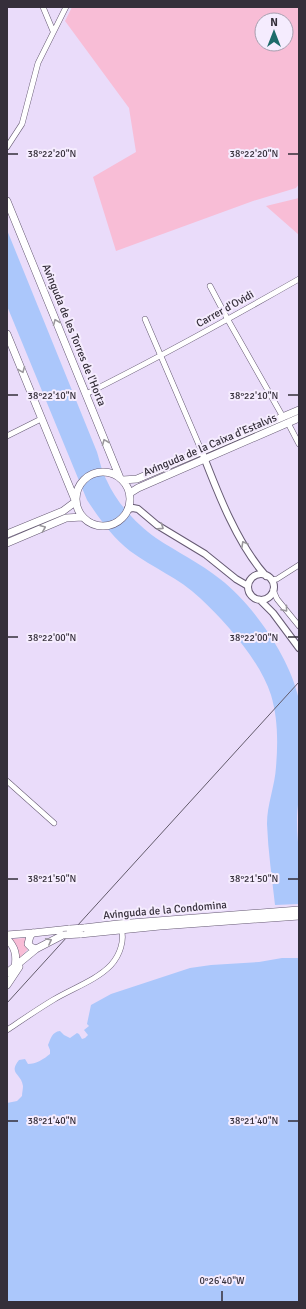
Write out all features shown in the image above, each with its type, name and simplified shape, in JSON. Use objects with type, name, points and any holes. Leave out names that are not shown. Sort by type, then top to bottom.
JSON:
[{"type":"main road","name":"Avinguda de les Torres de l'Horta","points":[[7,201],[121,479]]},
{"type":"main road","points":[[7,334],[75,501],[77,510],[92,524],[107,526],[119,522],[126,514],[130,498],[128,487],[115,474],[107,472],[91,474],[82,480],[77,488],[75,501],[63,512],[7,534]]},
{"type":"main road","name":"Avinguda de la Caixa d'Estalvis","points":[[130,493],[203,455],[299,410]]},
{"type":"main road","name":"Avinguda de la Caixa d'Estalvis","points":[[121,479],[136,479],[299,418]]},
{"type":"main road","points":[[7,543],[66,518],[82,516]]},
{"type":"main road","name":"Avinguda de la Condomina","points":[[274,915],[299,910]]},
{"type":"main road","name":"Avinguda de la Condomina","points":[[7,973],[36,948],[63,935],[82,931],[274,915],[299,916]]},
{"type":"main road","name":"Avinguda de la Condomina","points":[[7,934],[33,933],[70,928],[82,931]]},
{"type":"main road","points":[[33,933],[30,936],[28,944],[31,947],[36,948]]},
{"type":"main road","points":[[7,939],[14,948],[16,954],[14,968],[8,984]]},
{"type":"main road","points":[[8,984],[25,958]]},
{"type":"street","points":[[43,7],[53,31]]},
{"type":"street","points":[[7,147],[22,124],[38,63],[66,7]]},
{"type":"street","name":"Carrer d'Ovidi","points":[[86,394],[228,320],[299,279]]},
{"type":"street","points":[[210,286],[282,417]]},
{"type":"street","points":[[145,319],[233,525],[252,558],[266,576],[272,580],[277,599],[299,626]]},
{"type":"street","points":[[7,436],[42,419]]},
{"type":"street","points":[[288,423],[299,444]]},
{"type":"street","points":[[128,509],[138,508],[157,524],[205,554],[236,579],[248,586]]},
{"type":"street","points":[[272,580],[277,579],[299,565]]},
{"type":"street","points":[[266,576],[257,575],[250,580],[248,586],[250,595],[260,600],[273,613],[299,648]]},
{"type":"street","points":[[260,600],[270,597],[274,590]]},
{"type":"street","points":[[270,597],[273,613]]},
{"type":"street","points":[[7,781],[54,824]]},
{"type":"street","points":[[7,1030],[53,1000],[99,974],[111,964],[122,946],[123,940],[120,927]]},
{"type":"shaded area","points":[[72,7],[299,7],[299,184],[296,188],[253,201],[116,251],[93,177],[136,152],[129,108],[65,21]]},
{"type":"shaded area","points":[[299,198],[299,235],[266,206]]},
{"type":"shaded area","points":[[26,938],[28,949],[19,959],[11,939]]},
{"type":"water","points":[[7,230],[97,452],[104,474],[121,505],[149,533],[205,568],[232,589],[268,632],[287,665],[300,707],[299,799],[297,821],[299,904],[275,905],[267,824],[268,809],[275,774],[277,731],[271,695],[266,682],[251,656],[221,618],[192,591],[124,546],[96,514],[87,500],[7,306]]},
{"type":"water","points":[[282,958],[299,958],[299,1302],[7,1302],[7,1103],[17,1101],[22,1096],[22,1082],[15,1071],[19,1060],[25,1059],[28,1064],[31,1064],[48,1056],[50,1054],[50,1050],[48,1045],[52,1036],[60,1031],[70,1038],[77,1033],[82,1039],[85,1038],[88,1035],[84,1030],[89,1026],[87,1024],[91,1005],[111,994],[190,968],[259,962]]},
{"type":"tram line","points":[[7,1003],[299,682]]}]
